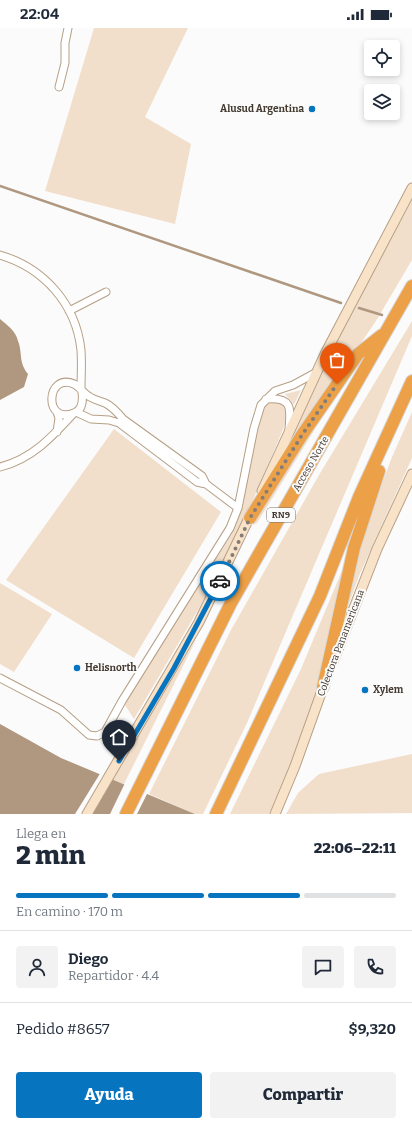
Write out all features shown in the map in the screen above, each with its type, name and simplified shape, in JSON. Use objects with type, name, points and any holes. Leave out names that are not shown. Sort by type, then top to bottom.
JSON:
[{"type":"highway","name":"Acceso Norte","points":[[126,814],[231,603],[412,286]]},
{"type":"highway","points":[[250,518],[302,435],[358,354],[387,330]]},
{"type":"highway","points":[[324,687],[354,548],[374,485],[412,381]]},
{"type":"highway","points":[[216,814],[320,596],[359,497],[409,389]]},
{"type":"street","points":[[59,86],[64,63],[65,43],[68,28]]},
{"type":"street","points":[[87,814],[199,622],[250,518],[317,371],[412,188]]},
{"type":"street","points":[[0,255],[15,259],[34,269],[60,295],[69,310],[80,350],[81,391],[83,400],[81,406],[75,413],[57,432],[32,454],[0,467]]},
{"type":"street","points":[[69,310],[106,292]]},
{"type":"street","points":[[57,432],[59,418],[53,407],[51,397],[56,387],[76,378],[81,369]]},
{"type":"street","points":[[0,678],[61,710],[85,733],[93,736],[105,732],[137,675],[225,539],[238,508],[256,419],[266,399],[275,391],[293,385],[317,371]]},
{"type":"street","points":[[66,383],[75,384],[81,391],[105,403],[123,419],[202,476],[206,484]]},
{"type":"street","points":[[266,399],[280,398],[287,403],[290,411],[288,432]]},
{"type":"street","points":[[109,420],[114,410]]},
{"type":"street","points":[[57,412],[65,415],[75,413],[91,419],[109,420],[119,423],[197,482],[206,484],[238,508]]},
{"type":"street","name":"Colectora Panamericana","points":[[274,814],[295,766],[377,549],[412,474]]},
{"type":"shaded area","points":[[94,28],[188,28],[145,117],[191,144],[175,224],[45,191]]},
{"type":"shaded area","points":[[412,198],[412,260],[376,321],[279,463],[345,324]]},
{"type":"shaded area","points":[[0,319],[11,328],[17,337],[23,365],[28,374],[24,387],[0,400]]},
{"type":"shaded area","points":[[412,321],[412,336],[247,723],[203,814],[195,814],[149,794],[231,630],[319,475]]},
{"type":"shaded area","points":[[301,390],[294,405],[285,394]]},
{"type":"shaded area","points":[[275,401],[283,404],[287,413],[284,427],[239,533],[198,610],[134,719],[125,705],[134,688],[232,534],[241,501],[255,436],[265,403]]},
{"type":"shaded area","points":[[412,412],[412,458],[359,576],[336,639],[355,556],[392,457]]},
{"type":"shaded area","points":[[114,429],[221,512],[134,658],[6,580]]},
{"type":"shaded area","points":[[315,429],[257,523],[253,525],[309,431]]},
{"type":"shaded area","points":[[351,549],[317,692],[281,789],[269,814],[230,814],[301,669]]},
{"type":"shaded area","points":[[0,583],[52,614],[14,672],[0,664]]},
{"type":"shaded area","points":[[197,638],[124,784],[109,778]]},
{"type":"shaded area","points":[[0,724],[61,758],[195,814],[0,814]]},
{"type":"shaded area","points":[[412,754],[412,813],[286,814],[298,793],[319,774]]},
{"type":"pier","points":[[101,772],[110,776],[86,814],[75,814]]},
{"type":"pier","points":[[125,783],[148,792],[137,814],[110,814]]},
{"type":"waterway","points":[[0,186],[341,303]]},
{"type":"waterway","points":[[359,308],[382,315]]},
{"type":"way so far","points":[[220,581],[250,518],[302,435],[337,384]]},
{"type":"place","name":"Alusud Argentina","points":[[312,109]]},
{"type":"place","name":"Helisnorth","points":[[77,668]]},
{"type":"place","name":"Xylem","points":[[365,690]]},
{"type":"route","points":[[119,761],[174,668],[220,581]]}]
